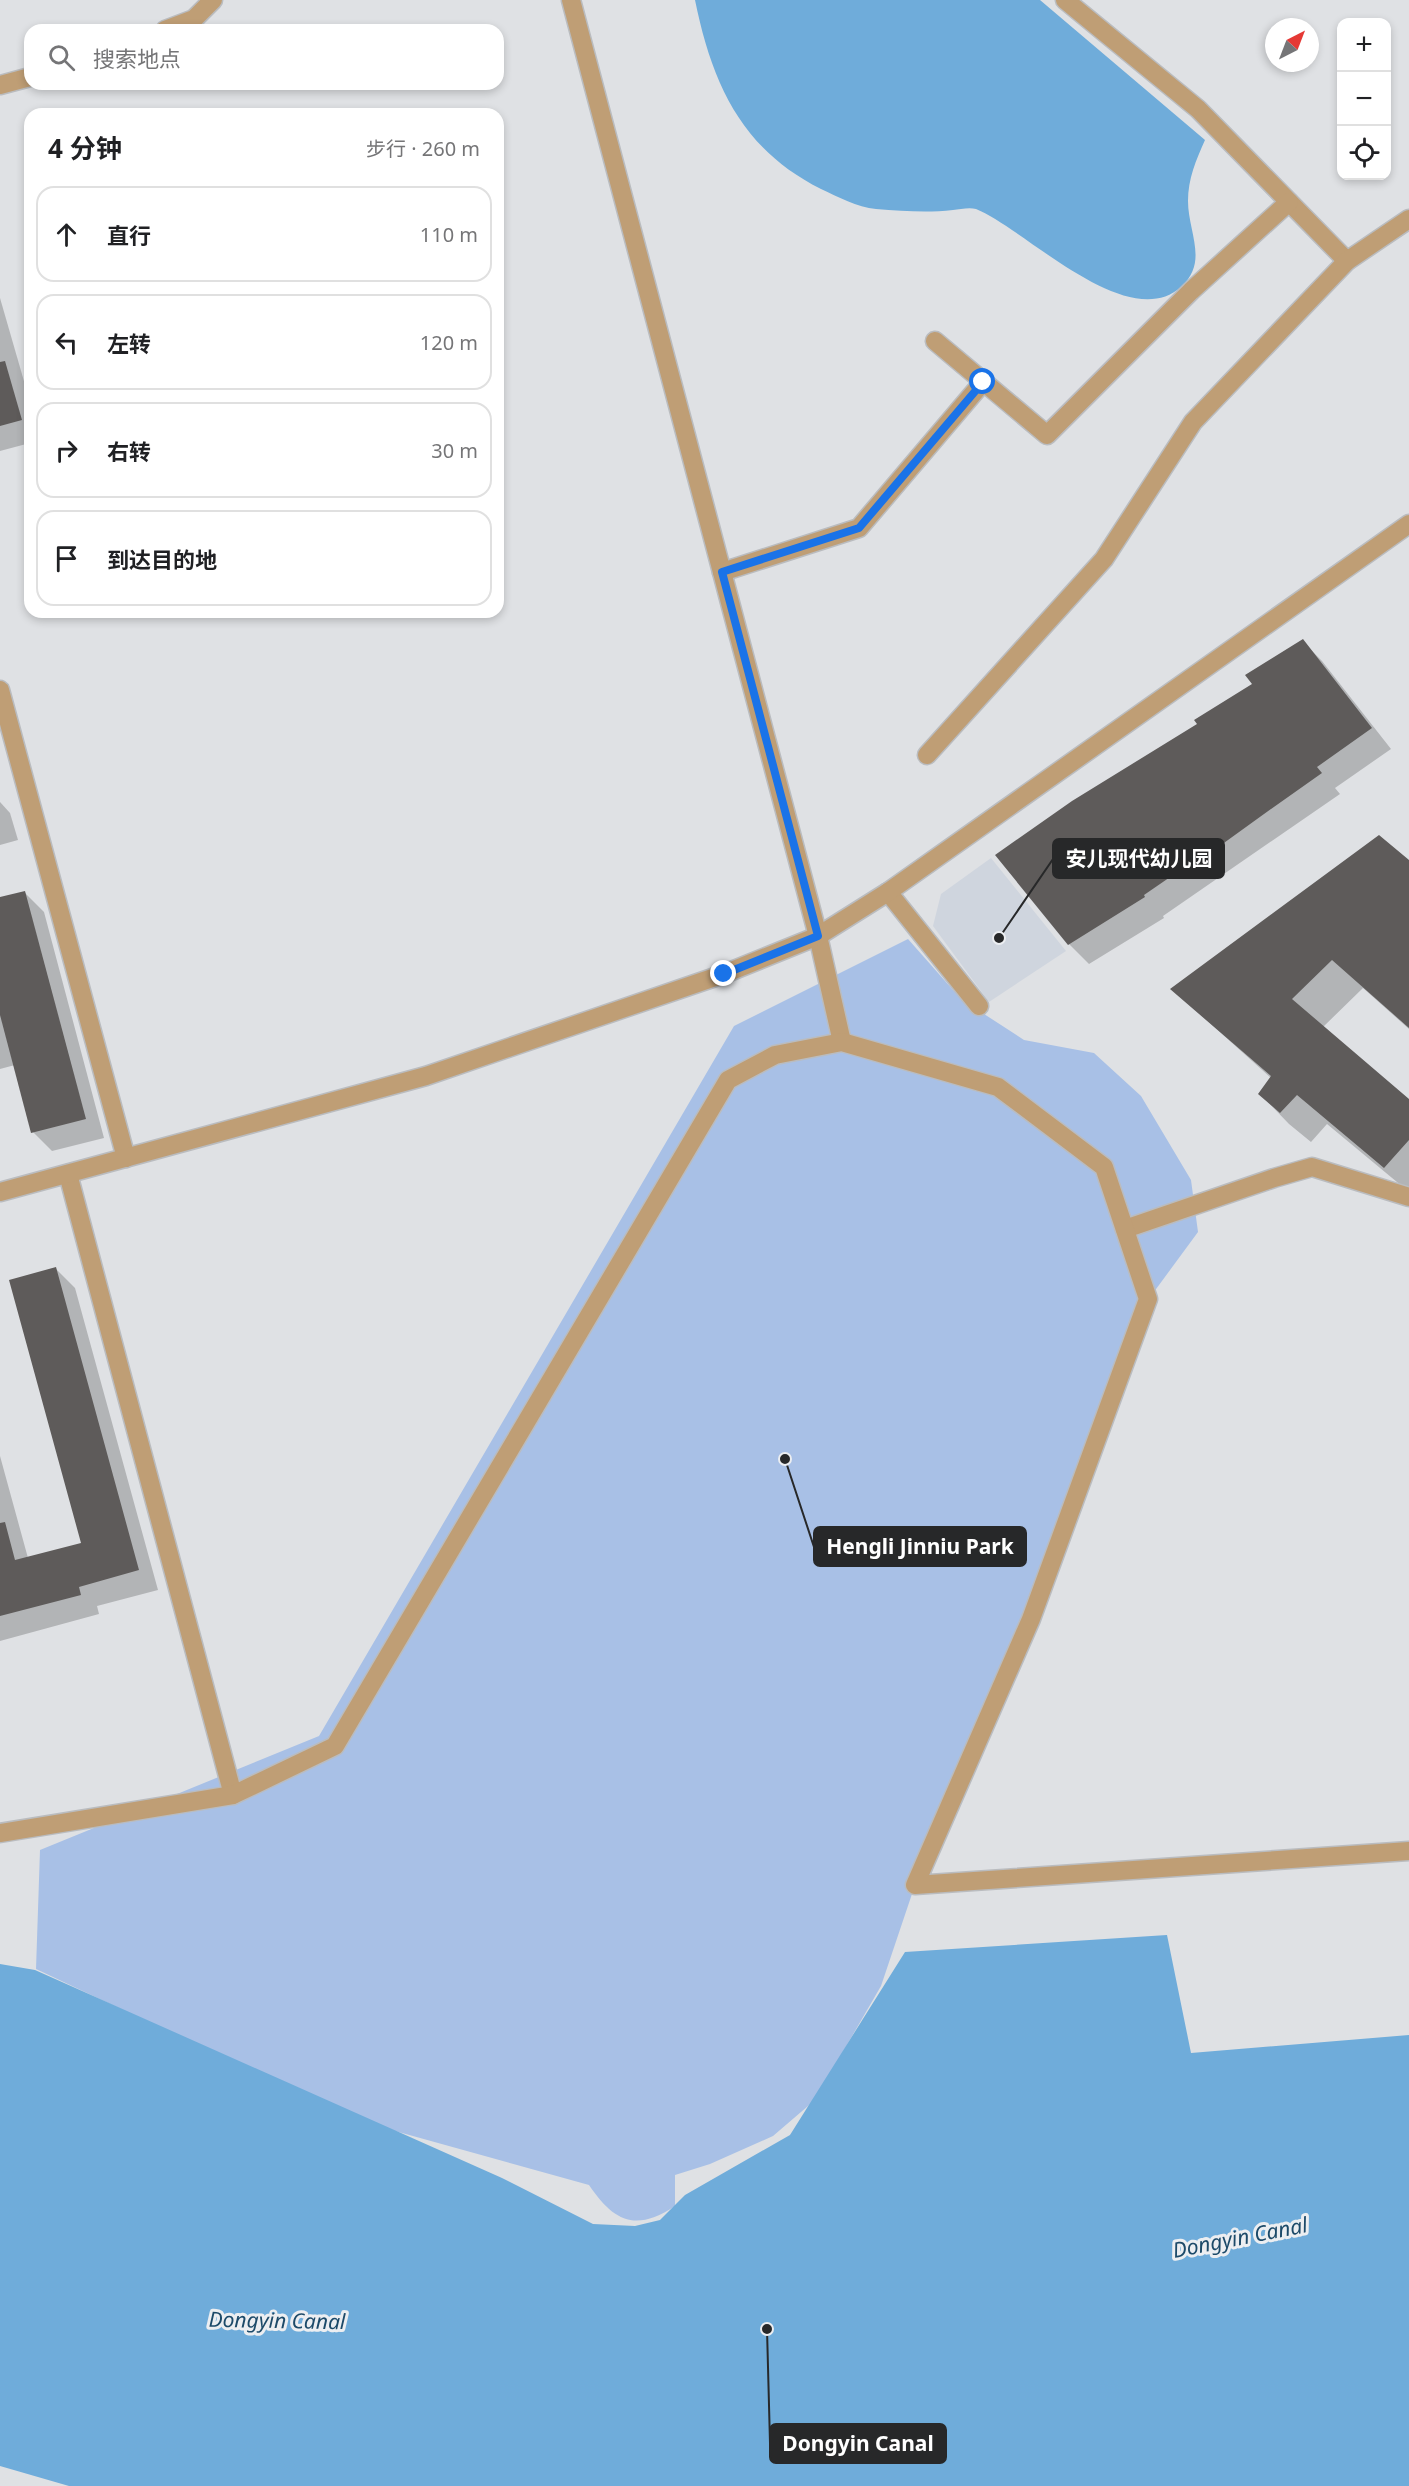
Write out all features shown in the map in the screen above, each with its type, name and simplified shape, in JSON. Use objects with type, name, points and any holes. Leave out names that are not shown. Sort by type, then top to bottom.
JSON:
[{"type":"street","points":[[181,24],[194,19],[213,0]]},
{"type":"street","points":[[571,0],[818,936],[842,1042]]},
{"type":"street","points":[[1065,0],[1198,109],[1347,261]]},
{"type":"street","points":[[0,85],[24,78]]},
{"type":"street","points":[[934,341],[1047,435],[1191,291],[1289,202]]},
{"type":"street","points":[[927,756],[1104,559],[1193,422],[1347,261],[1409,219]]},
{"type":"street","points":[[722,572],[859,528],[983,382]]},
{"type":"street","points":[[0,1192],[426,1076],[724,974],[818,936],[888,892],[1409,524]]},
{"type":"street","points":[[0,690],[126,1158]]},
{"type":"street","points":[[888,892],[979,1006]]},
{"type":"street","points":[[0,1833],[233,1795],[334,1746],[728,1080],[775,1055],[842,1042],[998,1087],[1104,1167],[1148,1299],[1031,1619],[915,1885],[1409,1851]]},
{"type":"street","points":[[1125,1229],[1312,1167],[1409,1197]]},
{"type":"street","points":[[68,1174],[233,1795]]},
{"type":"shaded area","points":[[991,858],[1066,951],[989,1002],[933,926],[941,894]]},
{"type":"shaded area","points":[[908,939],[961,999],[1024,1040],[1094,1053],[1141,1096],[1191,1180],[1198,1232],[1148,1300],[1008,1671],[919,1851],[915,1885],[881,1986],[815,2100],[773,2136],[710,2164],[675,2175],[675,2206],[649,2219],[637,2221],[617,2215],[598,2198],[589,2185],[359,2121],[36,1969],[40,1850],[319,1736],[734,1026]]},
{"type":"water","points":[[695,0],[1040,0],[1205,140],[1193,170],[1188,193],[1196,257],[1189,277],[1181,287],[1159,298],[1133,298],[1105,288],[1076,273],[976,209],[924,212],[876,209],[855,204],[821,189],[793,173],[770,154],[750,134],[734,111],[711,59]]},
{"type":"water","points":[[1167,1935],[1191,2053],[1409,2035],[1409,2486],[69,2486],[0,2466],[0,1964],[35,1970],[502,2178],[593,2224],[635,2226],[660,2220],[685,2195],[790,2135],[905,1952]]},
{"type":"building","points":[[5,361],[22,420],[0,426],[0,362]]},
{"type":"building","points":[[1303,639],[1372,728],[1317,767],[1322,773],[1210,853],[1208,851],[1144,895],[1145,897],[1068,945],[995,855],[1072,801],[1197,724],[1194,720],[1252,684],[1245,675]]},
{"type":"building","points":[[1379,835],[1409,860],[1409,1028],[1332,960],[1292,999],[1409,1099],[1409,1140],[1384,1168],[1297,1095],[1280,1113],[1258,1094],[1271,1076],[1170,989]]},
{"type":"building","points":[[25,891],[86,1119],[31,1133],[0,1015],[0,897]]},
{"type":"building","points":[[56,1267],[139,1570],[79,1587],[81,1595],[0,1616],[0,1523],[5,1522],[15,1560],[81,1543],[9,1280]]},
{"type":"place","name":"安儿现代幼儿园","points":[[999,938]]},
{"type":"place","name":"Hengli Jinniu Park","points":[[785,1459]]},
{"type":"place","name":"Dongyin Canal","points":[[767,2329]]},
{"type":"route","points":[[724,974],[818,936],[722,572],[859,528],[983,382]]}]
